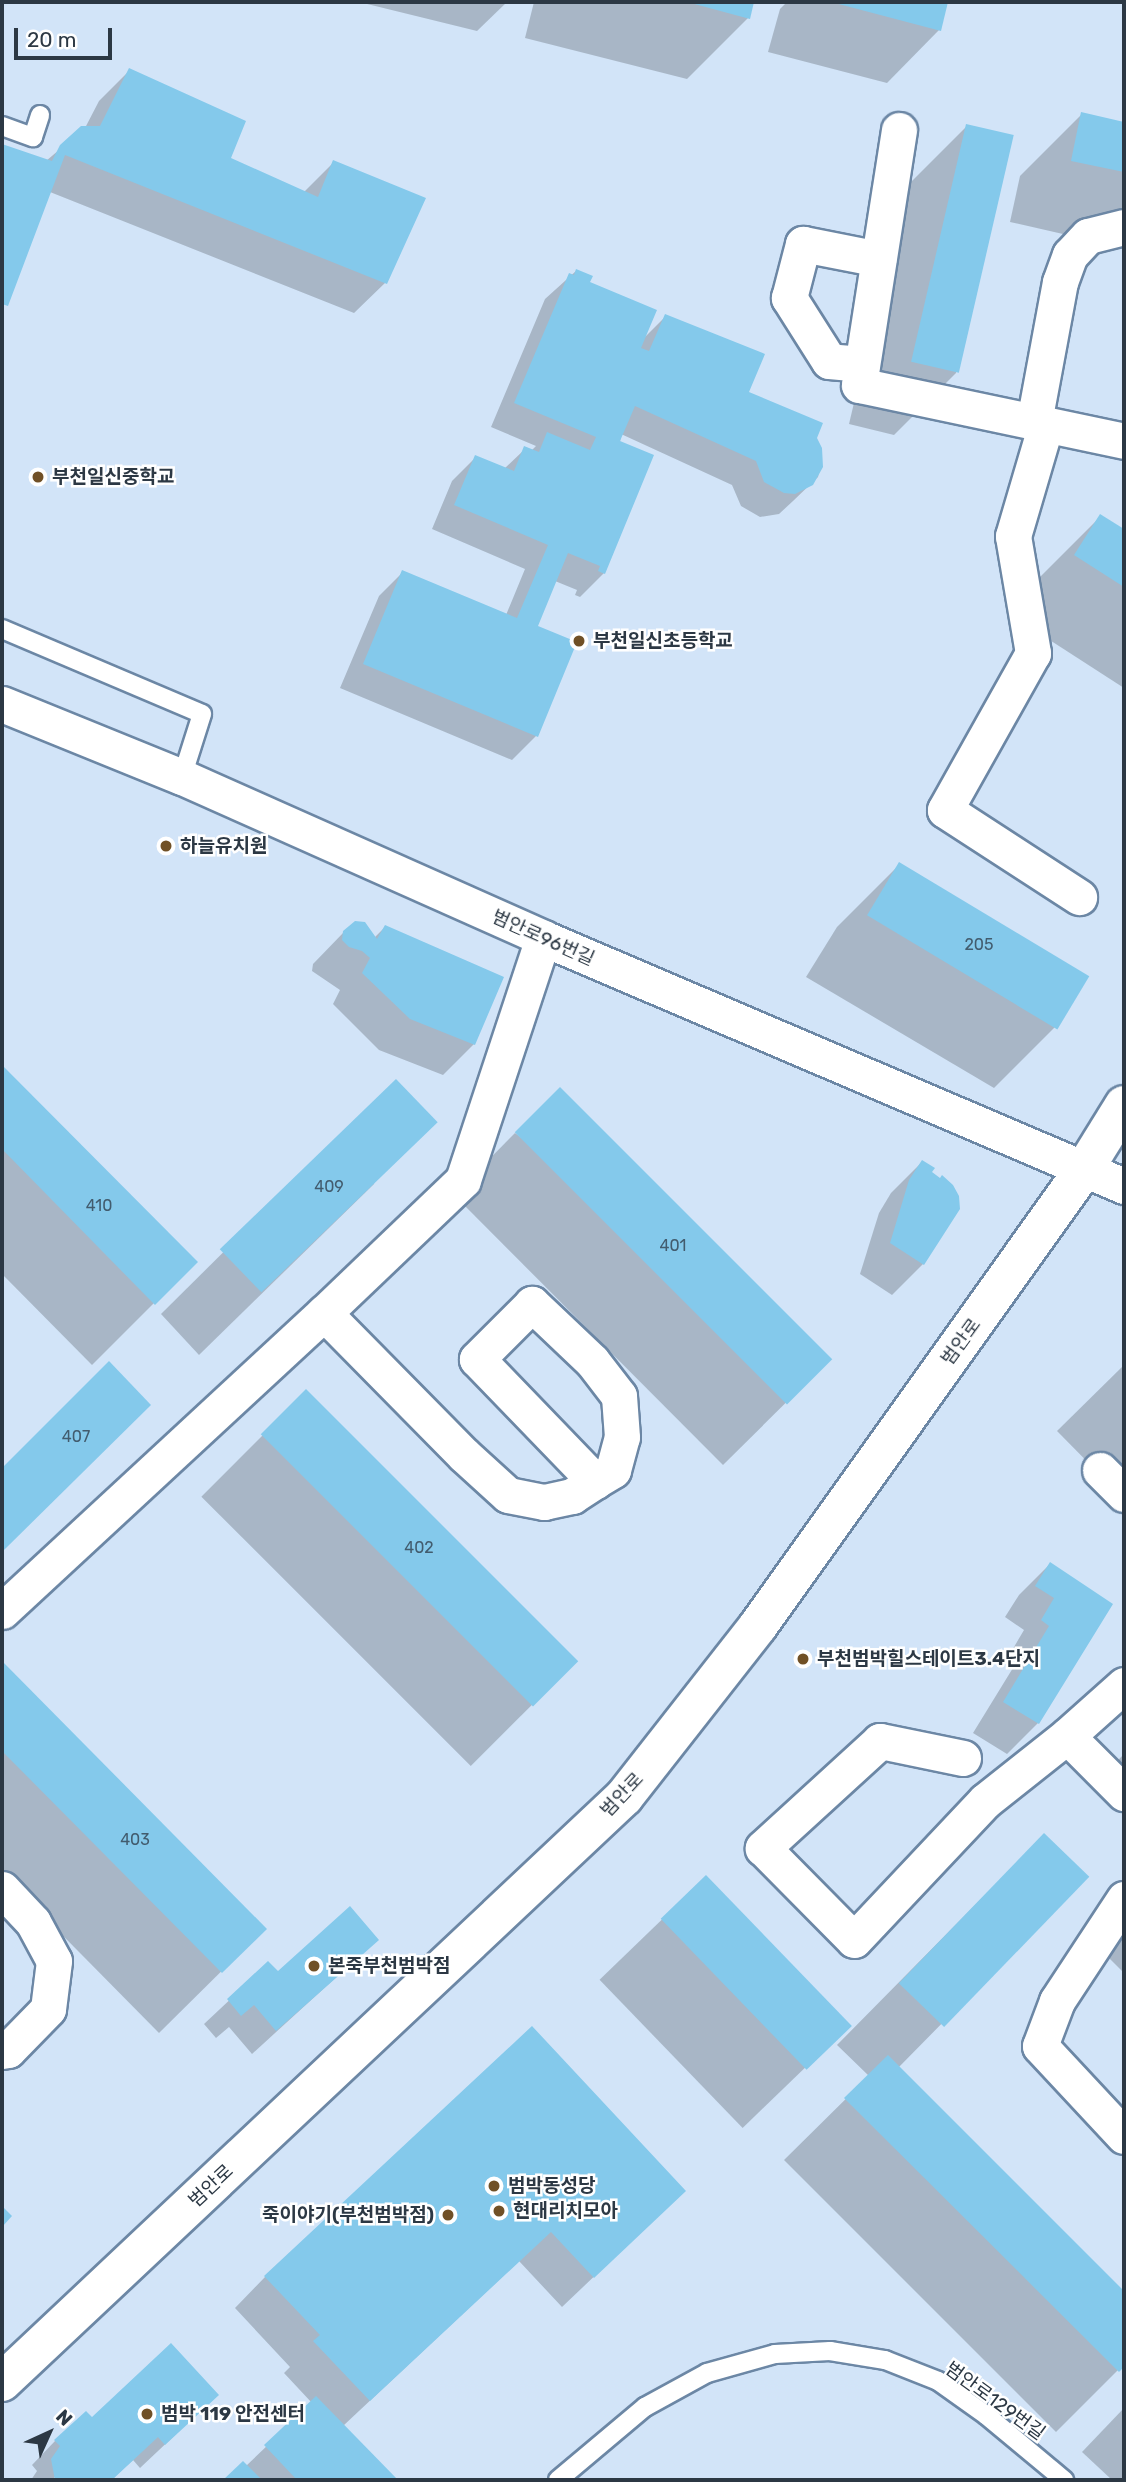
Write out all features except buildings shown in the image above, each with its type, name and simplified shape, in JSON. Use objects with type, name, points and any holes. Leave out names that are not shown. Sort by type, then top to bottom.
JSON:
[{"type":"street","points":[[900,130],[859,385],[1124,441]]},
{"type":"street","points":[[1079,897],[945,810],[1033,653],[1013,537],[1040,423],[1060,282],[1070,255],[1088,236],[1124,227]]},
{"type":"street","points":[[862,364],[829,361],[789,298],[803,244],[879,259]]},
{"type":"street","name":"범안로96번길","points":[[2,704],[182,777],[543,938],[1124,1186]]},
{"type":"street","points":[[2,1611],[324,1313],[463,1180],[543,938]]},
{"type":"street","name":"범안로","points":[[2,2382],[624,1797],[758,1626],[1085,1168],[1124,1105]]},
{"type":"street","points":[[324,1313],[464,1455],[508,1495],[544,1502],[572,1496],[612,1470],[622,1437],[620,1396],[592,1361],[532,1304],[477,1359],[595,1481]]},
{"type":"street","points":[[1100,1470],[1124,1494]]},
{"type":"street","points":[[963,1758],[880,1741],[763,1849],[854,1940],[985,1801],[1068,1736],[1124,1685]]},
{"type":"street","points":[[1068,1736],[1124,1793]]},
{"type":"street","points":[[2,1889],[33,1922],[54,1961],[48,2009],[7,2039]]},
{"type":"street","points":[[1124,1899],[1057,2001],[1040,2046],[1124,2136]]},
{"type":"lane","points":[[2,126],[33,137],[40,116]]},
{"type":"lane","points":[[2,629],[202,714],[182,777]]},
{"type":"lane","name":"범안로129번길","points":[[558,2480],[645,2407],[708,2373],[775,2354],[830,2351],[885,2360],[938,2381],[986,2415],[1064,2480]]},
{"type":"place","name":"부천일신중학교","points":[[38,477]]},
{"type":"place","name":"부천일신초등학교","points":[[579,641]]},
{"type":"place","name":"하늘유치원","points":[[166,846]]},
{"type":"place","name":"부천범박힐스테이트3.4단지","points":[[803,1659]]},
{"type":"place","name":"본죽부천범박점","points":[[314,1966]]},
{"type":"place","name":"범박동성당","points":[[494,2186]]},
{"type":"place","name":"현대리치모아","points":[[499,2211]]},
{"type":"place","name":"죽이야기(부천범박점)","points":[[448,2215]]},
{"type":"place","name":"범박 119 안전센터","points":[[147,2414]]}]
